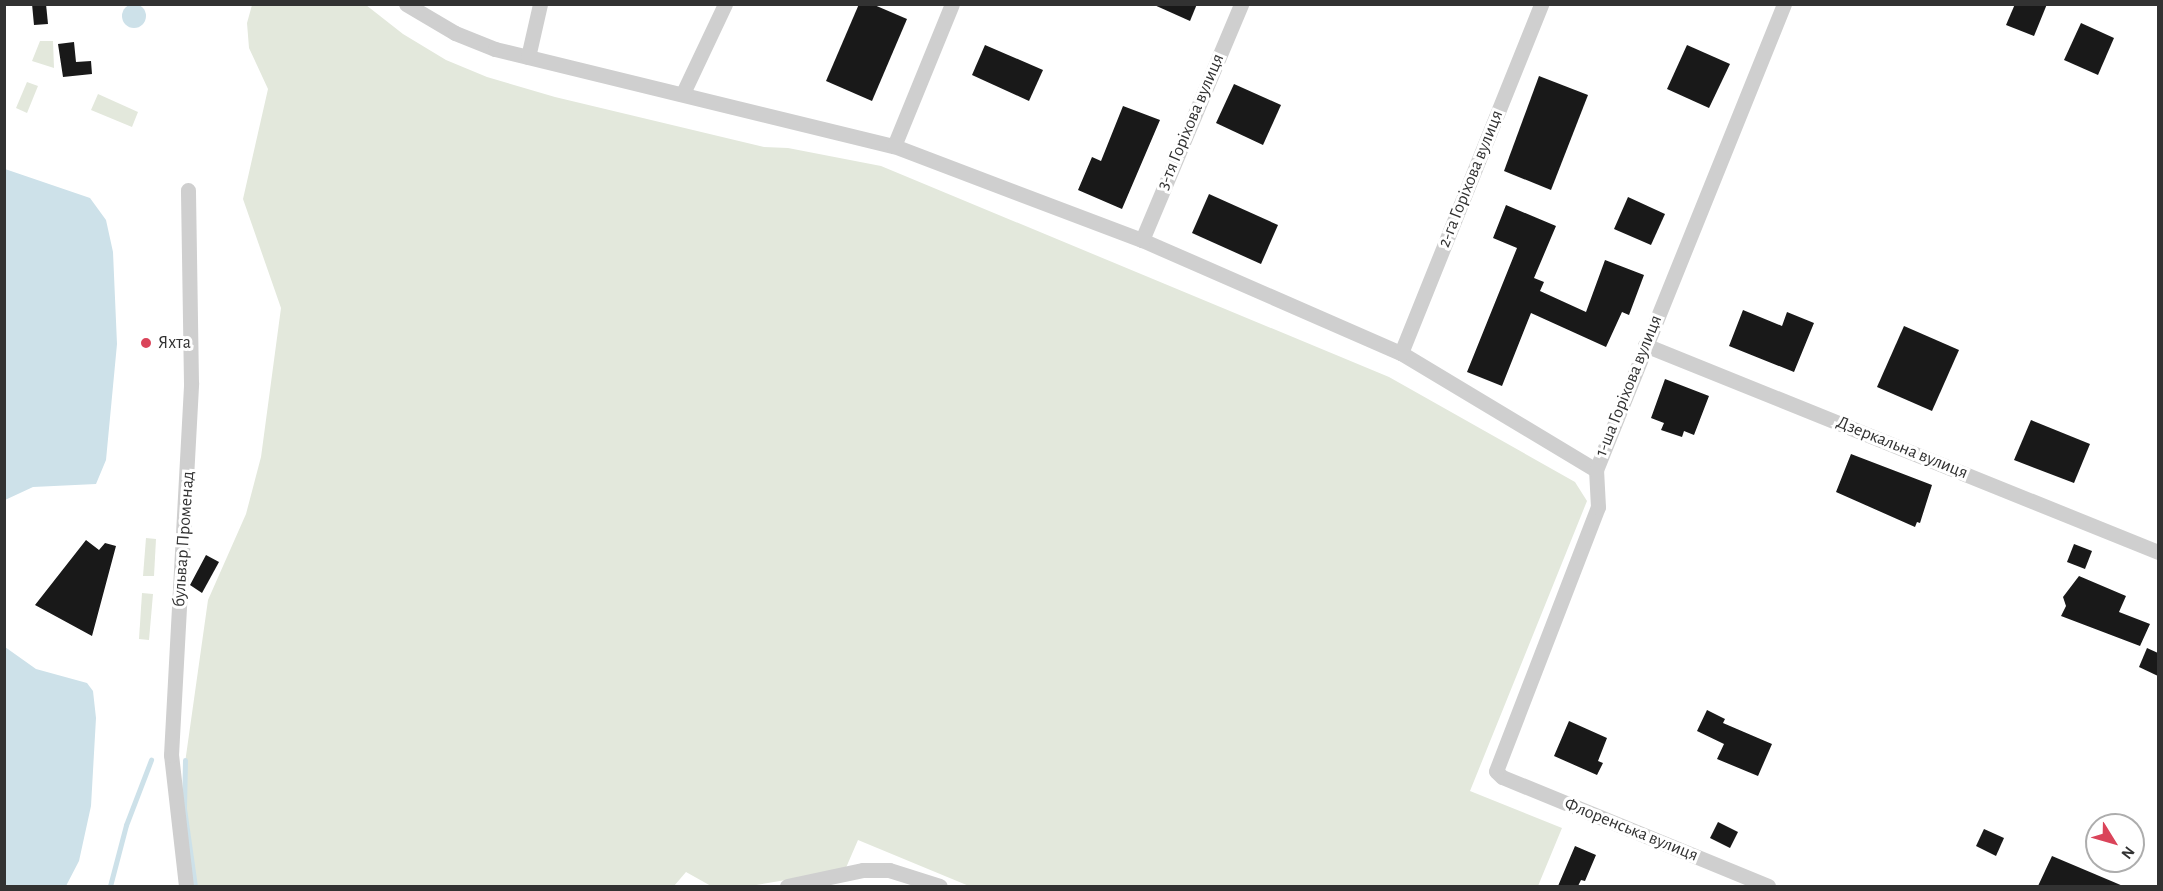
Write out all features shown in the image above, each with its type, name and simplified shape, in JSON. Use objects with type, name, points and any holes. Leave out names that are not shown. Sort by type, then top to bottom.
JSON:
[{"type":"street","points":[[405,4],[455,33],[495,49],[894,146],[1142,240],[1401,352],[1596,470]]},
{"type":"street","points":[[528,57],[540,4]]},
{"type":"street","points":[[683,93],[725,4]]},
{"type":"street","points":[[894,146],[952,4]]},
{"type":"street","name":"3-тя Горіхова вулиця","points":[[1142,240],[1241,4]]},
{"type":"street","name":"2-га Горіхова вулиця","points":[[1401,352],[1541,4]]},
{"type":"street","name":"1-ша Горіхова вулиця","points":[[1496,771],[1598,507],[1596,470],[1784,4]]},
{"type":"street","name":"бульвар Променад","points":[[186,886],[171,755],[191,395],[188,190]]},
{"type":"street","name":"Дзеркальна вулиця","points":[[1645,345],[2158,552]]},
{"type":"street","name":"Флоренська вулиця","points":[[1496,771],[1502,777],[1768,886]]},
{"type":"street","points":[[788,886],[863,870],[890,870],[940,886]]},
{"type":"shaded area","points":[[134,4],[143,7],[146,16],[143,25],[134,28],[125,25],[122,16],[125,7]]},
{"type":"shaded area","points":[[252,5],[366,5],[403,34],[446,60],[487,77],[555,97],[764,147],[788,148],[881,166],[1389,377],[1575,482],[1587,501],[1470,791],[1562,828],[1538,886],[969,886],[858,840],[845,870],[750,886],[711,886],[686,872],[674,886],[195,886],[184,808],[184,770],[208,600],[246,514],[261,457],[281,308],[243,199],[268,89],[249,48],[247,23]]},
{"type":"shaded area","points":[[40,41],[53,41],[54,68],[32,61]]},
{"type":"shaded area","points":[[27,82],[38,86],[27,113],[16,108]]},
{"type":"shaded area","points":[[98,94],[138,112],[132,127],[91,110]]},
{"type":"shaded area","points":[[5,169],[90,198],[106,220],[113,252],[117,344],[106,460],[96,484],[33,487],[5,500]]},
{"type":"shaded area","points":[[146,538],[156,539],[154,576],[143,576]]},
{"type":"shaded area","points":[[142,593],[153,594],[149,640],[139,639]]},
{"type":"shaded area","points":[[5,647],[36,669],[87,683],[93,691],[96,718],[91,806],[79,861],[66,886],[5,886]]},
{"type":"building","points":[[32,4],[46,4],[48,24],[34,25]]},
{"type":"building","points":[[859,4],[872,4],[907,19],[872,101],[826,81]]},
{"type":"building","points":[[1152,4],[1197,4],[1190,21]]},
{"type":"building","points":[[2015,4],[2047,4],[2034,36],[2006,25]]},
{"type":"building","points":[[2081,23],[2114,38],[2098,75],[2064,60]]},
{"type":"building","points":[[74,42],[76,62],[91,61],[92,74],[63,77],[58,44]]},
{"type":"building","points":[[985,45],[1043,70],[1029,101],[972,75]]},
{"type":"building","points":[[1687,45],[1730,64],[1709,108],[1667,89]]},
{"type":"building","points":[[1539,76],[1588,95],[1551,190],[1504,171]]},
{"type":"building","points":[[1234,84],[1281,105],[1263,145],[1216,123]]},
{"type":"building","points":[[1123,106],[1160,120],[1122,209],[1078,190],[1092,157],[1101,161]]},
{"type":"building","points":[[1209,194],[1278,225],[1261,264],[1192,233]]},
{"type":"building","points":[[1628,197],[1665,214],[1651,245],[1614,229]]},
{"type":"building","points":[[1506,205],[1556,226],[1534,278],[1544,282],[1540,291],[1586,312],[1605,260],[1644,275],[1629,315],[1622,312],[1606,347],[1531,313],[1502,386],[1467,372],[1517,248],[1493,238]]},
{"type":"building","points":[[1743,310],[1782,326],[1787,312],[1814,323],[1794,372],[1729,346]]},
{"type":"building","points":[[1904,326],[1959,350],[1932,411],[1877,387]]},
{"type":"building","points":[[1665,379],[1709,396],[1694,435],[1684,431],[1682,437],[1661,430],[1664,423],[1651,418]]},
{"type":"building","points":[[2031,420],[2090,444],[2074,483],[2014,460]]},
{"type":"building","points":[[1851,454],[1932,485],[1920,523],[1917,522],[1915,527],[1836,492]]},
{"type":"building","points":[[86,540],[99,550],[105,543],[116,546],[92,636],[35,605]]},
{"type":"building","points":[[2074,544],[2092,551],[2085,569],[2067,562]]},
{"type":"building","points":[[206,555],[219,562],[202,593],[190,585]]},
{"type":"building","points":[[2079,576],[2126,596],[2119,612],[2150,624],[2140,646],[2061,616],[2066,606],[2063,597]]},
{"type":"building","points":[[2147,648],[2158,653],[2158,676],[2139,667]]},
{"type":"building","points":[[1707,710],[1725,719],[1723,723],[1772,744],[1758,776],[1717,759],[1724,744],[1697,731]]},
{"type":"building","points":[[1569,721],[1607,738],[1598,761],[1603,763],[1597,775],[1554,756]]},
{"type":"building","points":[[1718,822],[1738,832],[1730,848],[1710,838]]},
{"type":"building","points":[[1984,829],[2004,838],[1996,856],[1976,846]]},
{"type":"building","points":[[1575,846],[1596,855],[1585,881],[1581,880],[1578,886],[1558,886]]},
{"type":"building","points":[[2052,856],[2085,870],[2085,873],[2092,873],[2123,886],[2038,886]]},
{"type":"waterway","points":[[110,886],[126,825],[151,760]]},
{"type":"waterway","points":[[185,760],[184,808],[195,886]]},
{"type":"place","name":"Яхта","points":[[146,343]]}]
